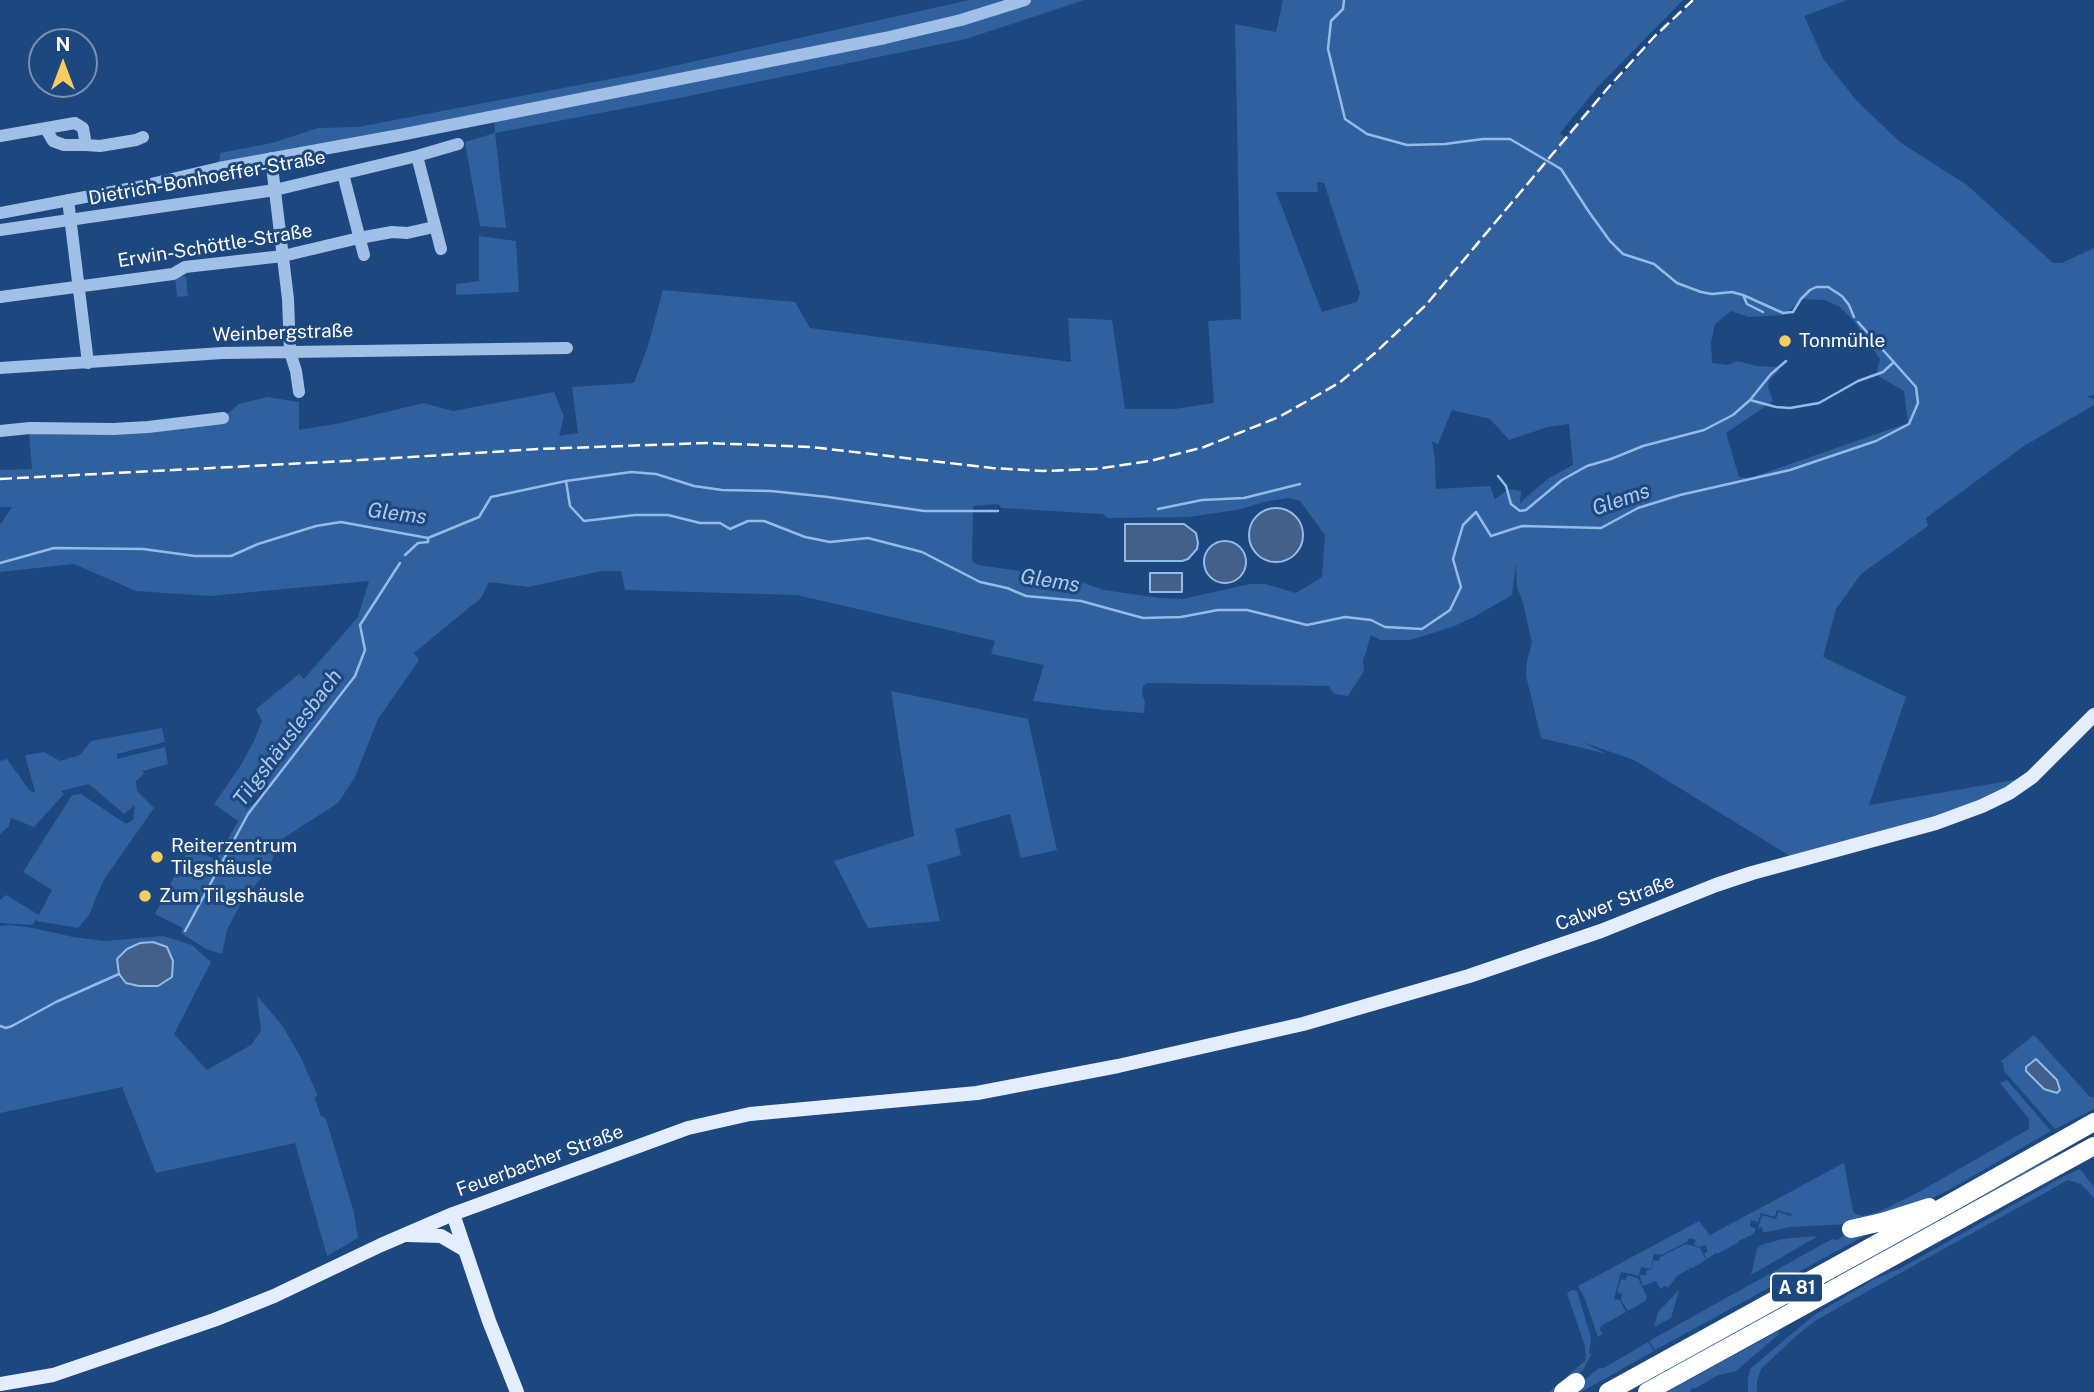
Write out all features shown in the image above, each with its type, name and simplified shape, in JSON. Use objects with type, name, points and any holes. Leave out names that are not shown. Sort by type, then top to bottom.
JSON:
[{"type":"highway","name":"A 81","points":[[1608,1392],[2094,1122]]},
{"type":"highway","name":"A 81","points":[[1647,1392],[2091,1147]]},
{"type":"highway","points":[[1851,1229],[1956,1200]]},
{"type":"highway","points":[[1808,1315],[1868,1270]]},
{"type":"main road","name":"Calwer Straße","points":[[1118,1066],[1303,1024],[1469,976],[1601,931],[1752,873],[1971,811],[2009,793],[2032,777],[2094,715]]},
{"type":"main road","name":"Feuerbacher Straße","points":[[0,1384],[53,1375],[214,1320],[274,1296],[402,1235],[453,1214],[688,1128],[750,1114],[977,1093],[1118,1066]]},
{"type":"main road","points":[[453,1214],[489,1321],[517,1392]]},
{"type":"main road","points":[[402,1235],[441,1236],[465,1250]]},
{"type":"street","points":[[0,213],[138,187],[219,167],[400,135],[885,38],[961,20],[1025,0]]},
{"type":"street","points":[[0,136],[75,123],[83,128],[86,145]]},
{"type":"street","points":[[46,129],[53,141],[64,145],[100,146],[143,137]]},
{"type":"street","name":"Dietrich-Bonhoeffer-Straße","points":[[0,230],[275,190],[458,144]]},
{"type":"street","points":[[417,156],[440,249]]},
{"type":"street","points":[[271,158],[288,299],[290,352],[299,391]]},
{"type":"street","points":[[343,174],[364,256]]},
{"type":"street","points":[[68,200],[88,363]]},
{"type":"street","name":"Erwin-Schöttle-Straße","points":[[0,298],[173,274],[185,267],[283,256],[359,238],[434,228]]},
{"type":"street","name":"Weinbergstraße","points":[[0,368],[222,353],[567,348]]},
{"type":"street","points":[[0,430],[113,429],[223,418]]},
{"type":"shaded area","points":[[969,0],[1084,0],[966,39],[495,133],[494,116],[219,168],[220,153],[272,143],[318,128],[358,127],[647,72]]},
{"type":"shaded area","points":[[1283,0],[1683,0],[1597,88],[1560,133],[1565,138],[1664,29],[1696,0],[1847,0],[1804,16],[1824,60],[1857,101],[1901,143],[1967,185],[2053,263],[2062,263],[2094,248],[2094,395],[2086,396],[2094,399],[2094,405],[2024,446],[1926,518],[1928,526],[1861,574],[1836,609],[1823,657],[1906,697],[1869,805],[2032,777],[1982,806],[1790,856],[1634,760],[1582,742],[1607,754],[1541,738],[1526,676],[1532,643],[1517,587],[1516,563],[1512,595],[1474,617],[1410,640],[1380,640],[1371,635],[1363,661],[1364,671],[1348,696],[1334,694],[1329,686],[1147,683],[1143,686],[1142,695],[1145,701],[1144,713],[1033,701],[1044,665],[991,654],[995,641],[797,595],[625,590],[621,571],[602,571],[529,587],[489,582],[481,598],[414,653],[419,660],[378,719],[355,777],[338,803],[279,841],[270,866],[240,905],[227,930],[222,954],[206,949],[181,933],[183,928],[155,914],[190,846],[216,860],[238,821],[214,804],[254,741],[262,721],[256,709],[299,674],[304,679],[358,617],[369,581],[210,596],[136,591],[74,564],[0,572],[0,525],[12,507],[0,507],[0,470],[32,469],[29,432],[226,415],[239,404],[267,397],[299,402],[299,430],[423,403],[453,411],[554,392],[564,416],[559,436],[578,433],[572,387],[634,383],[647,349],[663,290],[795,302],[810,328],[1071,362],[1068,318],[1112,320],[1125,409],[1174,409],[1214,403],[1208,321],[1241,319],[1235,24],[1276,32]],"holes":[[[1317,182],[1324,183],[1360,293],[1357,302],[1322,312],[1276,192],[1318,192]],[[1801,299],[1824,300],[1839,306],[1854,321],[1880,359],[1876,375],[1904,391],[1908,423],[1750,478],[1739,477],[1726,433],[1773,401],[1768,387],[1769,380],[1779,371],[1776,367],[1738,361],[1728,365],[1712,363],[1711,343],[1715,324],[1731,311],[1749,317],[1785,315]],[[1452,410],[1490,419],[1509,440],[1548,427],[1569,424],[1573,465],[1549,478],[1520,504],[1521,491],[1509,489],[1495,499],[1490,486],[1436,489],[1432,441],[1438,444]],[[1289,498],[1300,501],[1325,535],[1322,577],[1296,593],[1265,584],[1250,584],[1183,599],[1160,598],[1104,590],[1070,578],[978,565],[972,561],[973,506],[998,504],[1002,508],[1103,514],[1107,518],[1188,517],[1237,510],[1268,501]],[[264,781],[265,781],[271,788],[245,811]]]},
{"type":"shaded area","points":[[495,133],[506,228],[480,226],[465,142]]},
{"type":"shaded area","points":[[479,236],[516,241],[519,292],[456,295],[456,284],[479,281]]},
{"type":"shaded area","points":[[186,276],[188,296],[177,297],[175,277]]},
{"type":"shaded area","points":[[1281,508],[1291,512],[1299,520],[1303,535],[1299,550],[1291,558],[1271,562],[1261,558],[1253,550],[1249,530],[1253,520],[1261,512]]},
{"type":"shaded area","points":[[1125,524],[1184,524],[1196,533],[1197,549],[1188,559],[1182,561],[1125,561]]},
{"type":"shaded area","points":[[1225,541],[1240,547],[1246,562],[1240,577],[1225,583],[1210,577],[1204,562],[1210,547]]},
{"type":"shaded area","points":[[1150,573],[1182,573],[1182,592],[1150,592]]},
{"type":"shaded area","points":[[891,691],[1028,719],[1057,850],[1021,858],[1010,814],[955,829],[961,855],[927,865],[940,921],[868,928],[834,861],[914,836]]},
{"type":"shaded area","points":[[162,728],[165,742],[117,754],[117,759],[165,747],[168,764],[143,771],[144,774],[136,781],[137,791],[154,808],[103,881],[89,915],[78,928],[37,921],[37,918],[32,925],[0,923],[0,900],[6,895],[39,915],[52,890],[23,872],[72,795],[81,794],[126,824],[133,820],[135,805],[124,814],[89,784],[61,791],[64,794],[34,827],[11,818],[9,826],[0,834],[0,761],[7,759],[30,791],[35,792],[25,755],[44,752],[60,761],[80,755],[91,741]]},
{"type":"shaded area","points":[[0,926],[28,927],[105,941],[163,936],[192,945],[211,962],[174,1034],[207,1070],[251,1045],[261,1031],[257,996],[282,1025],[317,1094],[315,1099],[321,1116],[326,1119],[354,1213],[358,1238],[327,1256],[295,1143],[156,1173],[122,1087],[0,1113]],"holes":[[[140,943],[140,986],[117,959],[127,949]]]},
{"type":"shaded area","points":[[153,942],[167,947],[173,961],[172,977],[158,986],[126,983],[119,974],[117,959],[127,949],[140,943]]},
{"type":"shaded area","points":[[2034,1035],[2090,1097],[2094,1097],[2094,1109],[2055,1129],[2004,1071],[2003,1062],[2000,1062]]},
{"type":"shaded area","points":[[2036,1059],[2057,1080],[2060,1090],[2057,1093],[2044,1089],[2026,1071],[2026,1067]]},
{"type":"shaded area","points":[[2007,1080],[2051,1131],[1949,1190],[1915,1206],[1850,1224],[1790,1227],[1767,1232],[1763,1232],[1762,1227],[1758,1228],[1762,1215],[1776,1219],[1778,1212],[1791,1216],[1792,1214],[1777,1210],[1775,1217],[1761,1213],[1758,1222],[1751,1220],[1750,1226],[1756,1229],[1753,1234],[1707,1259],[1704,1254],[1708,1251],[1705,1245],[1694,1245],[1696,1240],[1689,1238],[1687,1242],[1661,1255],[1654,1254],[1651,1269],[1641,1267],[1639,1275],[1646,1275],[1647,1270],[1651,1270],[1654,1260],[1659,1261],[1660,1257],[1686,1244],[1700,1248],[1706,1260],[1689,1267],[1677,1276],[1668,1288],[1665,1286],[1660,1289],[1656,1281],[1643,1286],[1640,1276],[1621,1272],[1614,1299],[1620,1300],[1626,1312],[1601,1326],[1602,1334],[1598,1337],[1578,1286],[1699,1221],[1710,1235],[1844,1163],[1853,1211],[1862,1216],[1878,1212],[1917,1193],[2029,1129],[2029,1119],[2000,1083]]},
{"type":"shaded area","points":[[2054,1155],[2056,1158],[1625,1392]]},
{"type":"shaded area","points":[[2080,1169],[2094,1187],[2094,1198],[2081,1184],[2068,1180],[1850,1301],[1815,1321],[1795,1337],[1761,1369],[1757,1392],[1748,1392],[1750,1369],[1814,1315],[1876,1278],[1899,1269]]},
{"type":"shaded area","points":[[1847,1234],[1868,1234],[1655,1350],[1649,1341],[1832,1239],[1837,1240]]},
{"type":"shaded area","points":[[1816,1236],[1751,1275],[1757,1249],[1761,1245],[1782,1239]]},
{"type":"shaded area","points":[[1627,1275],[1638,1278],[1647,1297],[1628,1311],[1621,1300],[1622,1294],[1617,1292],[1621,1279],[1626,1280]]},
{"type":"shaded area","points":[[1679,1290],[1671,1318],[1654,1327],[1658,1312]]},
{"type":"shaded area","points":[[1577,1291],[1591,1338],[1589,1354],[1592,1353],[1583,1370],[1556,1392],[1549,1392],[1586,1360],[1585,1346],[1567,1293]]},
{"type":"shaded area","points":[[1780,1330],[1777,1336],[1736,1371],[1718,1375],[1692,1388],[1690,1392],[1667,1392]]},
{"type":"shaded area","points":[[1648,1342],[1654,1351],[1581,1392],[1570,1392],[1599,1368],[1604,1368]]},
{"type":"waterway","name":"Glems","points":[[1344,0],[1343,9],[1331,21],[1328,49],[1345,119],[1367,134],[1407,145],[1510,139],[1561,169],[1610,241],[1623,254],[1654,264],[1677,283],[1701,292],[1732,292],[1743,295],[1783,313],[1793,312],[1810,290],[1828,287],[1842,296],[1854,317]]},
{"type":"waterway","points":[[1743,295],[1747,304],[1763,312]]},
{"type":"waterway","name":"Glems","points":[[0,563],[54,548],[143,549],[195,556],[231,556],[258,544],[316,526],[341,522],[428,538],[479,517],[491,497],[566,481],[570,506],[584,521],[635,515],[668,515],[700,523],[720,523],[730,529],[748,521],[764,521],[805,537],[830,542],[868,538],[922,552],[980,582],[1007,588],[1026,596],[1081,601],[1143,618],[1181,617],[1218,610],[1247,610],[1307,625],[1345,617],[1371,620],[1385,627],[1422,629],[1450,610],[1461,587],[1453,559],[1463,525],[1476,512],[1491,536],[1522,526],[1601,528],[1638,508],[1680,495],[1790,470],[1876,441],[1909,424],[1918,403],[1916,387],[1858,322]]},
{"type":"waterway","points":[[1498,476],[1506,486],[1511,504],[1520,511],[1526,510],[1562,480],[1587,466],[1643,446],[1704,430],[1733,415],[1786,361]]},
{"type":"waterway","points":[[1750,400],[1790,408],[1819,403],[1858,381],[1883,372],[1894,362]]},
{"type":"waterway","points":[[566,481],[631,472],[656,474],[694,486],[722,490],[771,491],[924,511],[998,511]]},
{"type":"waterway","points":[[1158,509],[1202,500],[1244,498],[1300,484]]},
{"type":"waterway","points":[[405,555],[418,543],[428,542],[428,538]]},
{"type":"waterway","name":"Tilgshäuslesbach","points":[[185,931],[248,814],[355,676],[365,650],[360,625],[400,563]]},
{"type":"waterway","points":[[0,1026],[12,1026],[56,1002],[119,974]]},
{"type":"railway","points":[[0,479],[539,449],[706,443],[811,447],[992,468],[1043,471],[1095,469],[1150,461],[1204,447],[1279,417],[1339,383],[1375,353],[1426,305],[1607,89],[1654,37],[1693,0]]},
{"type":"place","name":"Tonmühle","points":[[1785,341]]},
{"type":"place","name":"Reiterzentrum Tilgshäusle","points":[[157,857]]},
{"type":"place","name":"Zum Tilgshäusle","points":[[145,896]]}]
